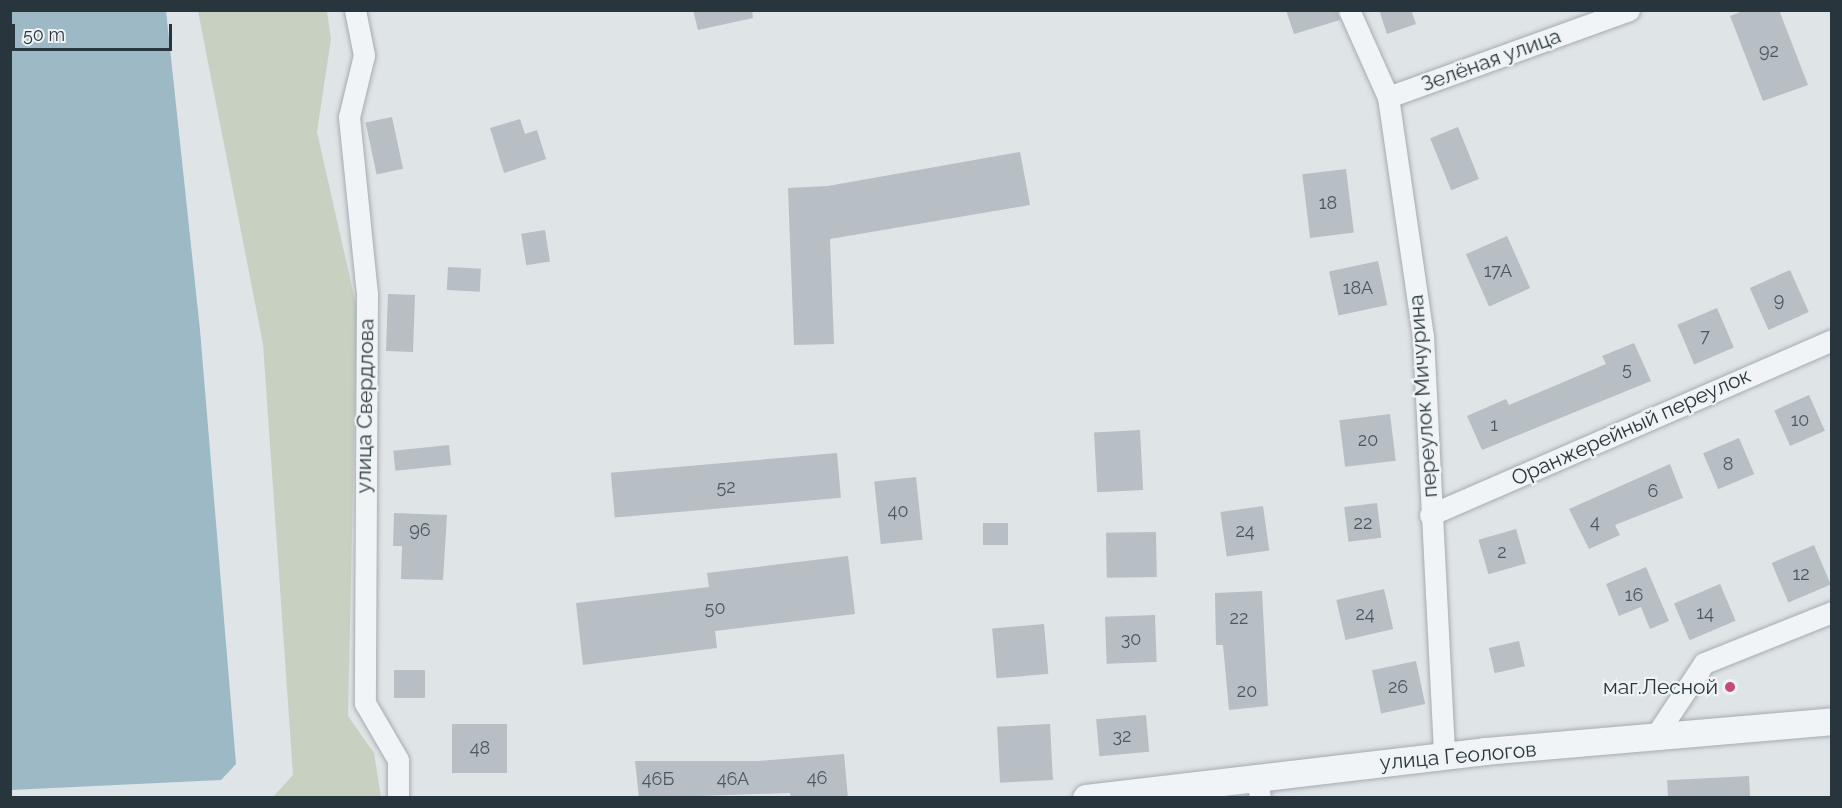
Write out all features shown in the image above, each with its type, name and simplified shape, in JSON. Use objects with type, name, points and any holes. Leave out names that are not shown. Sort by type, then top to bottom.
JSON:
[{"type":"street","name":"улица Свердлова","points":[[355,10],[364,55],[349,117],[367,293],[365,703],[398,760],[398,798]]},
{"type":"street","name":"переулок Мичурина","points":[[1349,10],[1388,97],[1423,337],[1430,515],[1444,756]]},
{"type":"street","name":"Зелёная улица","points":[[1388,97],[1629,10]]},
{"type":"street","name":"Оранжерейный переулок","points":[[1430,515],[1832,340]]},
{"type":"street","points":[[1654,738],[1704,663],[1832,612]]},
{"type":"street","name":"улица Геологов","points":[[1086,798],[1258,786],[1444,756],[1832,721]]},
{"type":"green space","points":[[198,11],[327,11],[331,39],[317,132],[357,309],[348,716],[374,753],[381,797],[273,797],[293,775],[263,344]]},
{"type":"water","points":[[11,10],[166,11],[200,330],[236,764],[221,780],[11,790]]},
{"type":"building","points":[[693,10],[752,10],[753,18],[698,30]]},
{"type":"building","points":[[1286,10],[1337,10],[1340,20],[1294,34]]},
{"type":"building","points":[[1379,10],[1411,10],[1416,24],[1387,34]]},
{"type":"building","points":[[1746,10],[1779,10],[1808,85],[1763,101],[1730,16]]},
{"type":"building","points":[[392,117],[403,169],[377,174],[366,123]]},
{"type":"building","points":[[520,119],[525,134],[537,130],[546,159],[504,173],[490,128]]},
{"type":"building","points":[[1458,127],[1479,179],[1451,190],[1430,138]]},
{"type":"building","points":[[1020,152],[1030,205],[830,239],[834,344],[794,345],[788,188],[828,186]]},
{"type":"building","points":[[1346,169],[1354,233],[1310,238],[1302,174]]},
{"type":"building","points":[[545,230],[550,262],[526,265],[521,234]]},
{"type":"building","points":[[1507,236],[1530,288],[1489,306],[1466,254]]},
{"type":"building","points":[[1378,261],[1387,305],[1338,315],[1329,271]]},
{"type":"building","points":[[448,267],[481,269],[480,292],[447,290]]},
{"type":"building","points":[[1790,270],[1809,312],[1769,330],[1750,288]]},
{"type":"building","points":[[388,294],[415,295],[413,352],[386,351]]},
{"type":"building","points":[[1717,308],[1734,348],[1694,364],[1677,325]]},
{"type":"building","points":[[1634,343],[1651,381],[1482,450],[1467,416],[1506,399],[1509,405],[1606,364],[1602,356]]},
{"type":"building","points":[[1809,395],[1825,431],[1790,446],[1774,410]]},
{"type":"building","points":[[1390,414],[1396,461],[1345,467],[1339,420]]},
{"type":"building","points":[[1140,430],[1143,490],[1097,492],[1094,432]]},
{"type":"building","points":[[1739,438],[1754,474],[1718,489],[1703,453]]},
{"type":"building","points":[[449,445],[451,465],[395,471],[393,451]]},
{"type":"building","points":[[837,453],[841,498],[615,518],[611,473]]},
{"type":"building","points":[[1670,464],[1683,498],[1615,525],[1620,535],[1589,549],[1569,509]]},
{"type":"building","points":[[916,477],[923,540],[881,544],[874,481]]},
{"type":"building","points":[[1377,503],[1381,538],[1349,542],[1344,507]]},
{"type":"building","points":[[1263,506],[1269,551],[1227,557],[1220,512]]},
{"type":"building","points":[[394,513],[447,515],[443,580],[401,579],[402,546],[393,546]]},
{"type":"building","points":[[983,523],[1008,523],[1008,545],[983,545]]},
{"type":"building","points":[[1516,529],[1526,564],[1488,574],[1479,540]]},
{"type":"building","points":[[1156,532],[1157,577],[1107,578],[1106,533]]},
{"type":"building","points":[[1814,545],[1831,585],[1788,603],[1772,563]]},
{"type":"building","points":[[848,556],[855,614],[715,631],[717,648],[583,665],[576,603],[709,587],[707,573]]},
{"type":"building","points":[[1646,567],[1669,621],[1650,629],[1641,607],[1619,616],[1606,584]]},
{"type":"building","points":[[1720,584],[1736,621],[1690,640],[1674,604]]},
{"type":"building","points":[[1384,589],[1393,629],[1345,640],[1336,600]]},
{"type":"building","points":[[1262,591],[1268,706],[1229,710],[1223,645],[1216,645],[1215,593]]},
{"type":"building","points":[[1155,615],[1157,662],[1107,664],[1105,617]]},
{"type":"building","points":[[1044,624],[1048,674],[997,678],[992,629]]},
{"type":"building","points":[[1519,641],[1525,666],[1495,673],[1489,648]]},
{"type":"building","points":[[1416,661],[1425,704],[1381,713],[1372,670]]},
{"type":"building","points":[[394,670],[425,670],[425,698],[394,698]]},
{"type":"building","points":[[1146,715],[1149,752],[1099,756],[1096,719]]},
{"type":"building","points":[[452,724],[507,724],[507,773],[452,773]]},
{"type":"building","points":[[1050,724],[1053,780],[1000,783],[997,727]]},
{"type":"building","points":[[844,754],[848,798],[791,798],[790,793],[639,798],[635,761],[758,761]]},
{"type":"building","points":[[1749,776],[1750,798],[1668,798],[1667,780]]},
{"type":"place","name":"маг.Лесной","points":[[1730,687]]}]
